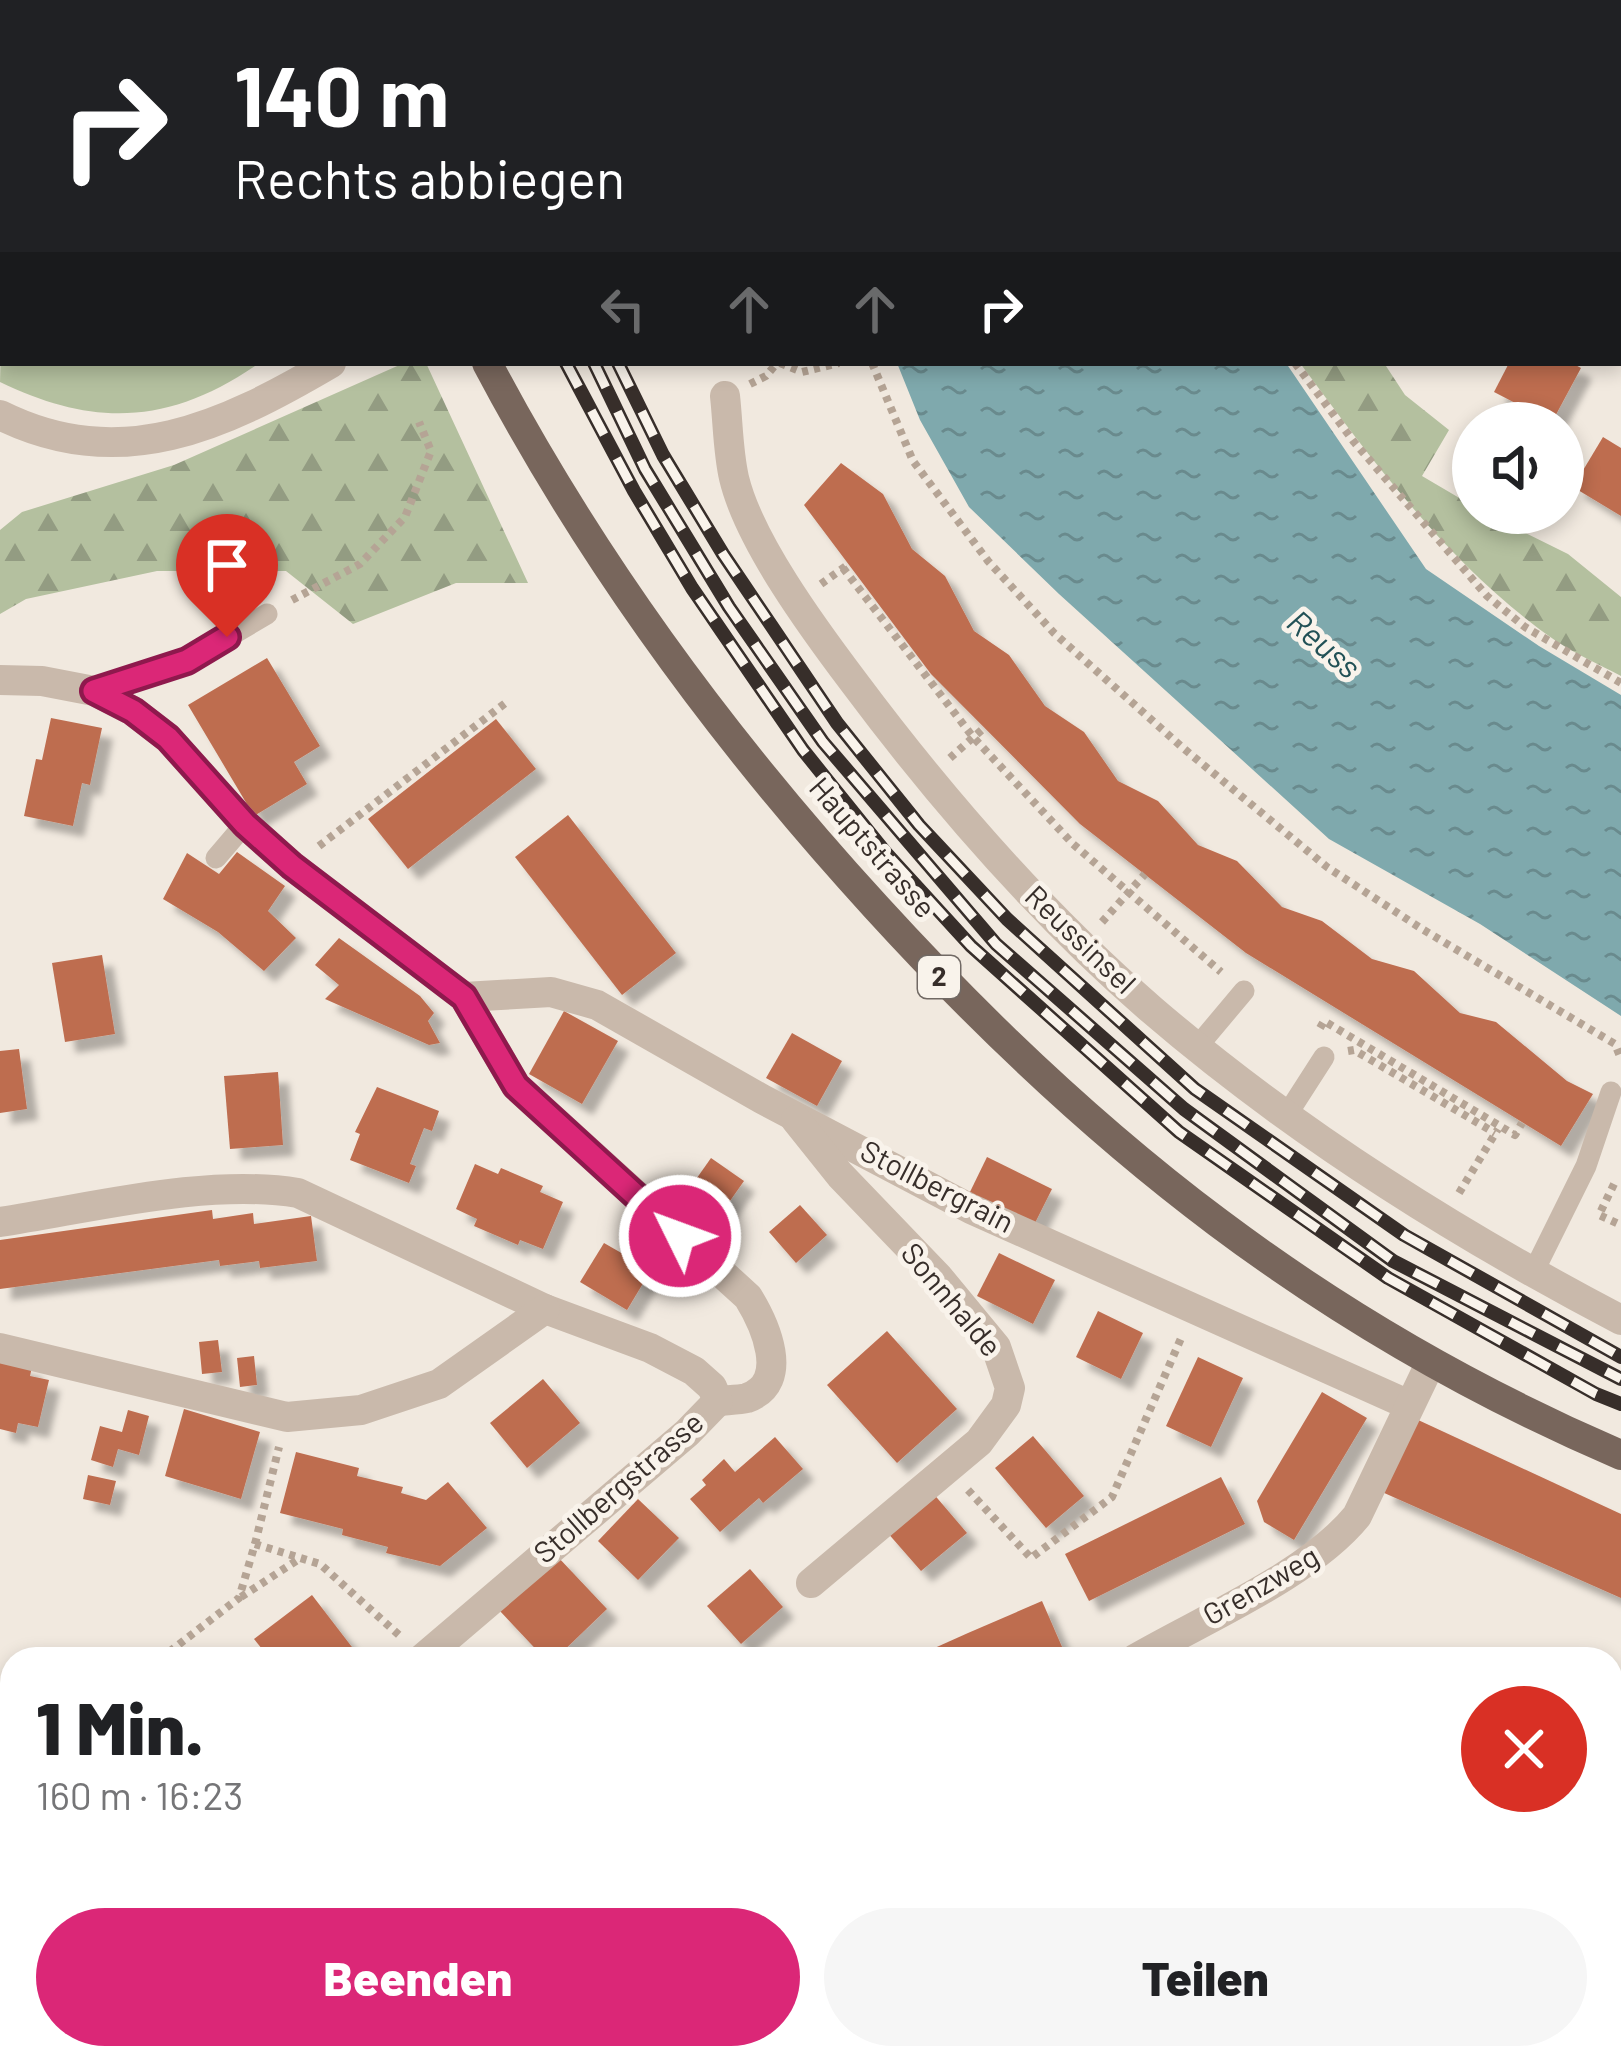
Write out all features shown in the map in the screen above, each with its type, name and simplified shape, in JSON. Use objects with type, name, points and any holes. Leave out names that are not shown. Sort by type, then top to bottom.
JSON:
[{"type":"main road","name":"Hauptstrasse","points":[[489,366],[608,567],[699,699],[820,847],[944,983],[1139,1164],[1279,1269],[1430,1364]]},
{"type":"main road","name":"2","points":[[1430,1364],[1621,1455]]},
{"type":"street","points":[[0,416],[87,444],[154,438],[201,429],[326,366]]},
{"type":"street","name":"Reussinsel","points":[[725,396],[734,477],[748,518],[818,633],[911,760],[1005,866],[1185,1037],[1288,1113],[1443,1221],[1621,1320]]},
{"type":"street","points":[[0,680],[42,681],[94,691],[133,711],[168,738],[245,824],[292,866],[464,997],[516,1086],[748,1297],[765,1325],[771,1370],[766,1385],[748,1397],[718,1401]]},
{"type":"street","name":"Stollbergrain","points":[[464,997],[551,992],[597,1005],[970,1209],[1409,1405]]},
{"type":"street","name":"Sonnhalde","points":[[790,1112],[840,1175],[997,1347],[1010,1388],[1006,1405],[979,1442],[811,1583]]},
{"type":"street","name":"Stollbergstrasse","points":[[0,1222],[212,1190],[298,1193],[545,1309],[650,1348],[694,1371],[712,1388],[718,1401],[687,1432],[436,1647]]},
{"type":"street","points":[[0,1348],[286,1417],[361,1410],[439,1384],[545,1309]]},
{"type":"street","name":"Grenzweg","points":[[1156,1647],[1284,1575],[1343,1533],[1357,1516],[1430,1364]]},
{"type":"lane","points":[[94,691],[187,661],[267,614]]},
{"type":"lane","points":[[216,858],[245,824]]},
{"type":"lane","points":[[1185,1037],[1244,991]]},
{"type":"lane","points":[[1288,1113],[1324,1057]]},
{"type":"lane","points":[[1533,1274],[1586,1166],[1611,1092]]},
{"type":"path","points":[[787,366],[802,372],[827,366]]},
{"type":"path","points":[[873,366],[913,461],[988,561],[1054,633],[1327,867],[1615,1044],[1621,1059]]},
{"type":"path","points":[[1297,366],[1354,442],[1487,596],[1525,627],[1621,683]]},
{"type":"path","points":[[267,614],[360,564],[405,517],[431,452],[419,422]]},
{"type":"path","points":[[828,579],[846,566],[974,737],[1073,844],[1222,970],[1185,1037]]},
{"type":"path","points":[[292,866],[508,701]]},
{"type":"path","points":[[958,751],[985,728]]},
{"type":"path","points":[[1116,906],[1145,874]]},
{"type":"path","points":[[1329,1024],[1337,1010]]},
{"type":"path","points":[[1318,1032],[1324,1021],[1497,1129]]},
{"type":"path","points":[[1324,1057],[1354,1050],[1497,1129],[1515,1135],[1522,1123]]},
{"type":"path","points":[[1443,1221],[1497,1129]]},
{"type":"path","points":[[1602,1210],[1600,1215],[1621,1226]]},
{"type":"path","points":[[947,1467],[1031,1558],[1112,1497],[1167,1370]]},
{"type":"path","points":[[238,1598],[286,1417]]},
{"type":"path","points":[[255,1544],[320,1564],[411,1647]]},
{"type":"path","points":[[175,1647],[238,1598],[301,1558]]},
{"type":"green space","points":[[0,366],[255,366],[192,400],[130,413],[67,407],[0,382]]},
{"type":"green space","points":[[397,366],[427,366],[528,583],[456,583],[353,624],[286,571],[157,571],[26,599],[0,614],[0,530],[22,512],[174,465]]},
{"type":"green space","points":[[1302,366],[1386,366],[1405,395],[1449,430],[1422,476],[1452,494],[1452,534],[1528,534],[1568,554],[1621,597],[1621,676],[1556,641],[1518,612],[1417,512]]},
{"type":"water","name":"Reuss","points":[[898,366],[1288,366],[1426,569],[1621,695],[1621,1016],[1480,924],[1329,839],[969,507],[920,420]]},
{"type":"building","points":[[1507,366],[1581,368],[1563,402],[1513,402],[1494,392]]},
{"type":"building","points":[[1603,437],[1621,448],[1621,516],[1584,494],[1584,469]]},
{"type":"building","points":[[841,463],[883,494],[912,549],[945,576],[974,631],[1009,655],[1045,706],[1084,732],[1118,781],[1158,801],[1198,845],[1237,861],[1282,907],[1322,921],[1372,959],[1414,971],[1460,1013],[1496,1022],[1567,1081],[1593,1094],[1561,1146],[1246,953],[1080,824],[931,674],[804,505]]},
{"type":"building","points":[[267,658],[320,746],[294,762],[307,784],[254,816],[188,705]]},
{"type":"building","points":[[51,718],[102,728],[90,785],[82,783],[73,826],[24,816]]},
{"type":"building","points":[[496,719],[536,769],[408,869],[368,819]]},
{"type":"building","points":[[568,815],[676,953],[622,995],[515,857]]},
{"type":"building","points":[[237,852],[285,886],[268,911],[296,938],[264,971],[218,932],[163,899],[187,853],[219,874]]},
{"type":"building","points":[[339,938],[420,996],[434,1013],[428,1021],[440,1043],[429,1045],[325,999],[339,985],[315,965]]},
{"type":"building","points":[[102,955],[115,1034],[65,1042],[52,963]]},
{"type":"building","points":[[564,1011],[618,1041],[582,1104],[529,1074]]},
{"type":"building","points":[[792,1033],[842,1061],[817,1106],[766,1078]]},
{"type":"building","points":[[19,1049],[27,1109],[0,1113],[0,1051]]},
{"type":"building","points":[[278,1072],[283,1145],[230,1149],[224,1076]]},
{"type":"building","points":[[377,1087],[439,1111],[432,1131],[424,1128],[410,1164],[416,1166],[409,1183],[350,1160],[360,1134],[355,1132]]},
{"type":"building","points":[[987,1157],[1052,1189],[1033,1227],[968,1196]]},
{"type":"building","points":[[711,1158],[744,1181],[713,1225],[680,1202]]},
{"type":"building","points":[[475,1164],[498,1174],[501,1168],[543,1186],[540,1192],[563,1202],[543,1249],[520,1240],[518,1245],[474,1226],[477,1219],[456,1209]]},
{"type":"building","points":[[800,1205],[827,1235],[796,1263],[769,1232]]},
{"type":"building","points":[[212,1210],[213,1219],[253,1213],[254,1224],[311,1216],[317,1261],[260,1268],[259,1261],[220,1266],[219,1260],[0,1289],[0,1240]]},
{"type":"building","points":[[604,1243],[651,1270],[627,1310],[580,1282]]},
{"type":"building","points":[[999,1253],[1055,1280],[1033,1324],[977,1296]]},
{"type":"building","points":[[1098,1311],[1143,1333],[1121,1379],[1076,1357]]},
{"type":"building","points":[[887,1331],[957,1409],[897,1463],[827,1385]]},
{"type":"building","points":[[218,1340],[222,1372],[202,1374],[199,1342]]},
{"type":"building","points":[[254,1356],[257,1385],[240,1387],[237,1358]]},
{"type":"building","points":[[1198,1357],[1243,1378],[1211,1447],[1166,1426]]},
{"type":"building","points":[[0,1359],[32,1367],[30,1376],[49,1380],[38,1427],[18,1423],[16,1433],[0,1429]]},
{"type":"building","points":[[543,1379],[580,1423],[527,1468],[490,1423]]},
{"type":"building","points":[[1322,1392],[1367,1418],[1294,1540],[1264,1522],[1257,1501]]},
{"type":"building","points":[[184,1409],[260,1432],[241,1499],[165,1476]]},
{"type":"building","points":[[128,1410],[149,1416],[139,1455],[118,1449],[113,1467],[91,1460],[100,1426],[122,1432]]},
{"type":"building","points":[[1416,1419],[1621,1514],[1621,1598],[1382,1492]]},
{"type":"building","points":[[1033,1436],[1084,1496],[1046,1528],[995,1468]]},
{"type":"building","points":[[775,1437],[803,1469],[720,1532],[690,1499],[724,1459],[735,1472]]},
{"type":"building","points":[[296,1452],[359,1468],[357,1476],[403,1487],[401,1493],[426,1500],[448,1482],[487,1528],[440,1566],[386,1553],[388,1547],[342,1535],[343,1529],[280,1513]]},
{"type":"building","points":[[88,1475],[116,1481],[110,1505],[83,1499]]},
{"type":"building","points":[[1221,1477],[1245,1524],[1089,1601],[1065,1554]]},
{"type":"building","points":[[932,1492],[967,1533],[921,1571],[886,1531]]},
{"type":"building","points":[[638,1499],[679,1538],[638,1580],[598,1541]]},
{"type":"building","points":[[557,1556],[607,1609],[567,1647],[534,1647],[499,1610]]},
{"type":"building","points":[[750,1569],[783,1607],[741,1644],[707,1606]]},
{"type":"building","points":[[312,1595],[352,1647],[260,1647],[254,1639]]},
{"type":"building","points":[[1042,1601],[1062,1647],[937,1647]]},
{"type":"railway","points":[[568,366],[692,588],[803,750],[885,852],[971,946],[1179,1132],[1388,1278],[1621,1404]]},
{"type":"railway","points":[[595,366],[645,469],[729,607],[823,742],[996,944],[1184,1109],[1393,1261],[1621,1379]]},
{"type":"railway","points":[[619,366],[663,455],[723,554],[837,723],[919,825],[1007,919],[1195,1089],[1404,1235],[1621,1357]]},
{"type":"route","points":[[227,637],[187,661],[94,691],[133,711],[168,738],[245,824],[292,866],[464,997],[516,1086],[680,1236]]}]
